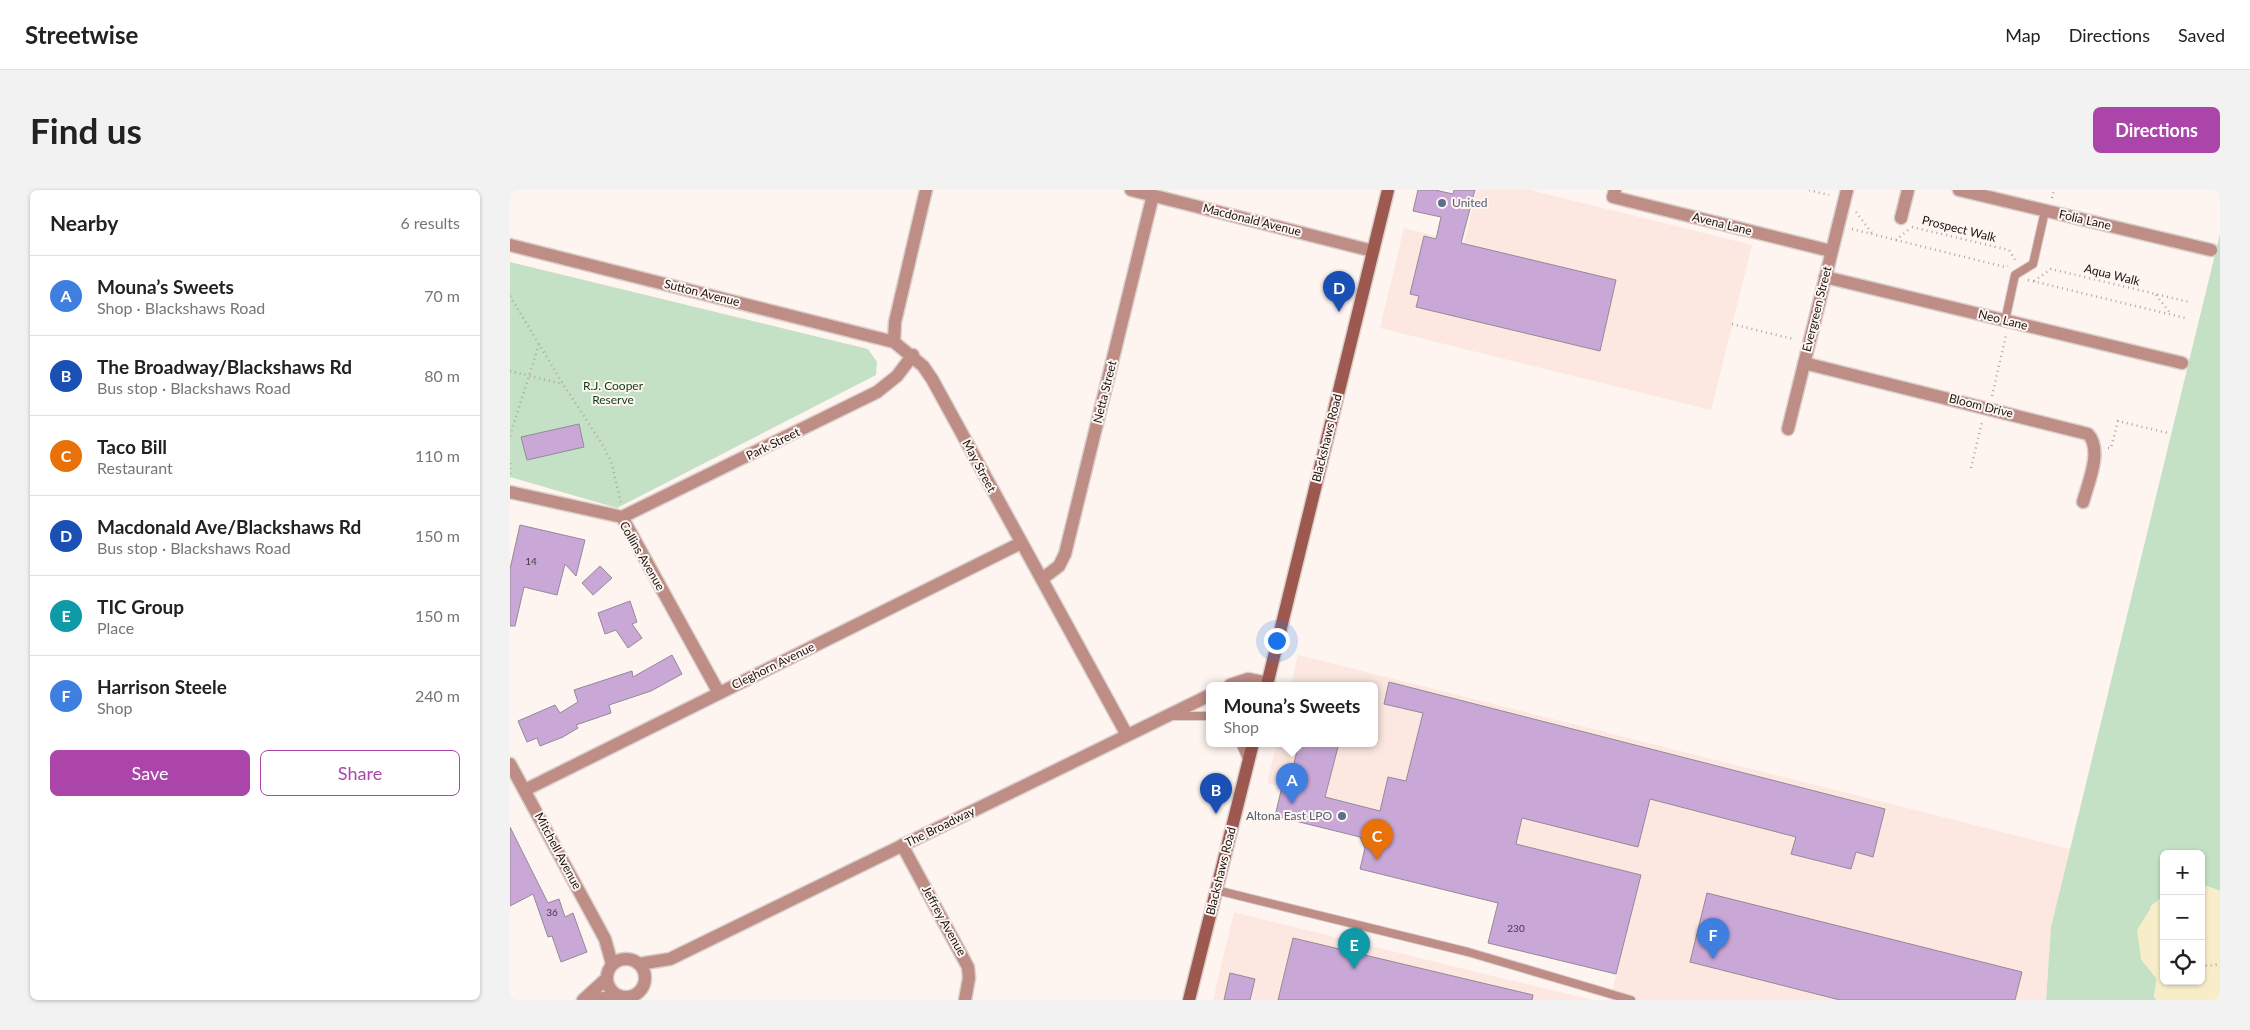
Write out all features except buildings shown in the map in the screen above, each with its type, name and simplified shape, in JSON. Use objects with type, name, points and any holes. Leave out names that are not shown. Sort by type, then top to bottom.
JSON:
[{"type":"main road","name":"Blackshaws Road","points":[[1267,682],[1388,190]]},
{"type":"main road","name":"Blackshaws Road","points":[[1189,1000],[1252,747]]},
{"type":"street","points":[[894,342],[896,322],[926,190]]},
{"type":"street","name":"Macdonald Avenue","points":[[1131,190],[1373,251]]},
{"type":"street","name":"Evergreen Street","points":[[1788,429],[1847,190]]},
{"type":"street","points":[[1902,218],[1908,190]]},
{"type":"street","name":"Folia Lane","points":[[1959,190],[2211,250]]},
{"type":"street","name":"Avena Lane","points":[[1614,194],[1831,251]]},
{"type":"street","name":"Netta Street","points":[[1042,579],[1059,566],[1065,554],[1153,196]]},
{"type":"street","name":"Sutton Avenue","points":[[510,245],[894,342]]},
{"type":"street","name":"Neo Lane","points":[[1825,276],[2182,363]]},
{"type":"street","name":"May Street","points":[[894,342],[913,356],[932,379],[1127,735]]},
{"type":"street","name":"Park Street","points":[[625,516],[877,392],[898,376],[913,356]]},
{"type":"street","name":"Bloom Drive","points":[[1804,363],[1986,413],[2081,431],[2088,434],[2094,445]]},
{"type":"street","points":[[2083,502],[2094,457],[2094,445]]},
{"type":"street","name":"Collins Avenue","points":[[510,492],[625,516],[719,693]]},
{"type":"street","name":"Cleghorn Avenue","points":[[525,790],[1021,543]]},
{"type":"street","points":[[1239,682],[1248,679],[1259,682]]},
{"type":"street","name":"The Broadway","points":[[639,964],[670,958],[1206,697]]},
{"type":"street","name":"Mitchell Avenue","points":[[510,764],[605,939],[612,964]]},
{"type":"street","name":"Jeffrey Avenue","points":[[902,845],[968,967],[969,978],[965,1000]]},
{"type":"street","name":"Mitchell Avenue","points":[[605,939],[625,959]]},
{"type":"street","name":"The Broadway","points":[[645,982],[670,958]]},
{"type":"street","points":[[583,1000],[606,979],[612,964],[625,959],[639,964],[643,970],[645,982],[634,996],[590,1000]]},
{"type":"street","points":[[606,979],[610,989],[618,996]]},
{"type":"lane","points":[[2007,321],[2016,276],[2033,264],[2045,210]]},
{"type":"lane","points":[[1165,716],[1206,716]]},
{"type":"lane","points":[[1242,747],[1248,762]]},
{"type":"lane","points":[[1216,890],[1468,952],[1631,1000]]},
{"type":"path","points":[[1809,190],[1829,195]]},
{"type":"path","points":[[1856,212],[1873,234]]},
{"type":"path","name":"Prospect Walk","points":[[1896,240],[1913,226],[2009,250],[2022,271]]},
{"type":"path","points":[[1852,229],[2005,267],[2016,261]]},
{"type":"path","name":"Aqua Walk","points":[[2034,281],[2052,269],[2189,302]]},
{"type":"path","name":"Aqua Walk","points":[[2022,271],[2028,280],[2185,318]]},
{"type":"path","points":[[2155,294],[2171,314]]},
{"type":"path","points":[[510,296],[611,460],[625,516]]},
{"type":"path","points":[[1971,468],[2007,321]]},
{"type":"path","points":[[1732,324],[1793,339]]},
{"type":"path","points":[[510,436],[539,344]]},
{"type":"path","points":[[510,371],[563,384]]},
{"type":"path","points":[[2094,445],[2111,448],[2118,421],[2168,433]]},
{"type":"path","points":[[510,463],[510,476]]},
{"type":"path","points":[[2205,965],[2220,964]]},
{"type":"shaded area","points":[[1477,190],[1530,190],[1752,245],[1711,410],[1380,328],[1404,228],[1464,243]]},
{"type":"shaded area","points":[[1298,655],[2070,849],[2051,927],[2046,1000],[1610,1000],[1641,875],[1267,783],[1276,747],[1378,747],[1378,682],[1292,682]]},
{"type":"shaded area","points":[[1234,912],[1464,969],[1593,1000],[1213,1000]]},
{"type":"green space","points":[[2220,234],[2220,891],[2205,885],[2205,850],[2160,850],[2160,899],[2151,906],[2141,959],[2157,979],[2154,996],[2156,1000],[2046,1000],[2051,927]]},
{"type":"green space","name":"R.J. Cooper Reserve","points":[[510,262],[868,349],[877,362],[876,375],[617,508],[510,477]]},
{"type":"sand","points":[[2205,885],[2220,891],[2220,1000],[2156,1000],[2154,996],[2157,979],[2141,959],[2137,930],[2152,906],[2160,899],[2160,985],[2205,985]]},
{"type":"place","name":"United","points":[[1442,203]]},
{"type":"place","name":"Macdonald Ave/Blackshaws Rd","points":[[1339,312]]},
{"type":"place","name":"Mouna’s Sweets","points":[[1292,804]]},
{"type":"place","name":"The Broadway/Blackshaws Rd","points":[[1216,814]]},
{"type":"place","name":"Altona East LPO","points":[[1342,816]]},
{"type":"place","name":"Taco Bill","points":[[1377,860]]},
{"type":"place","name":"Harrison Steele","points":[[1713,959]]},
{"type":"place","name":"TIC Group","points":[[1354,969]]}]
